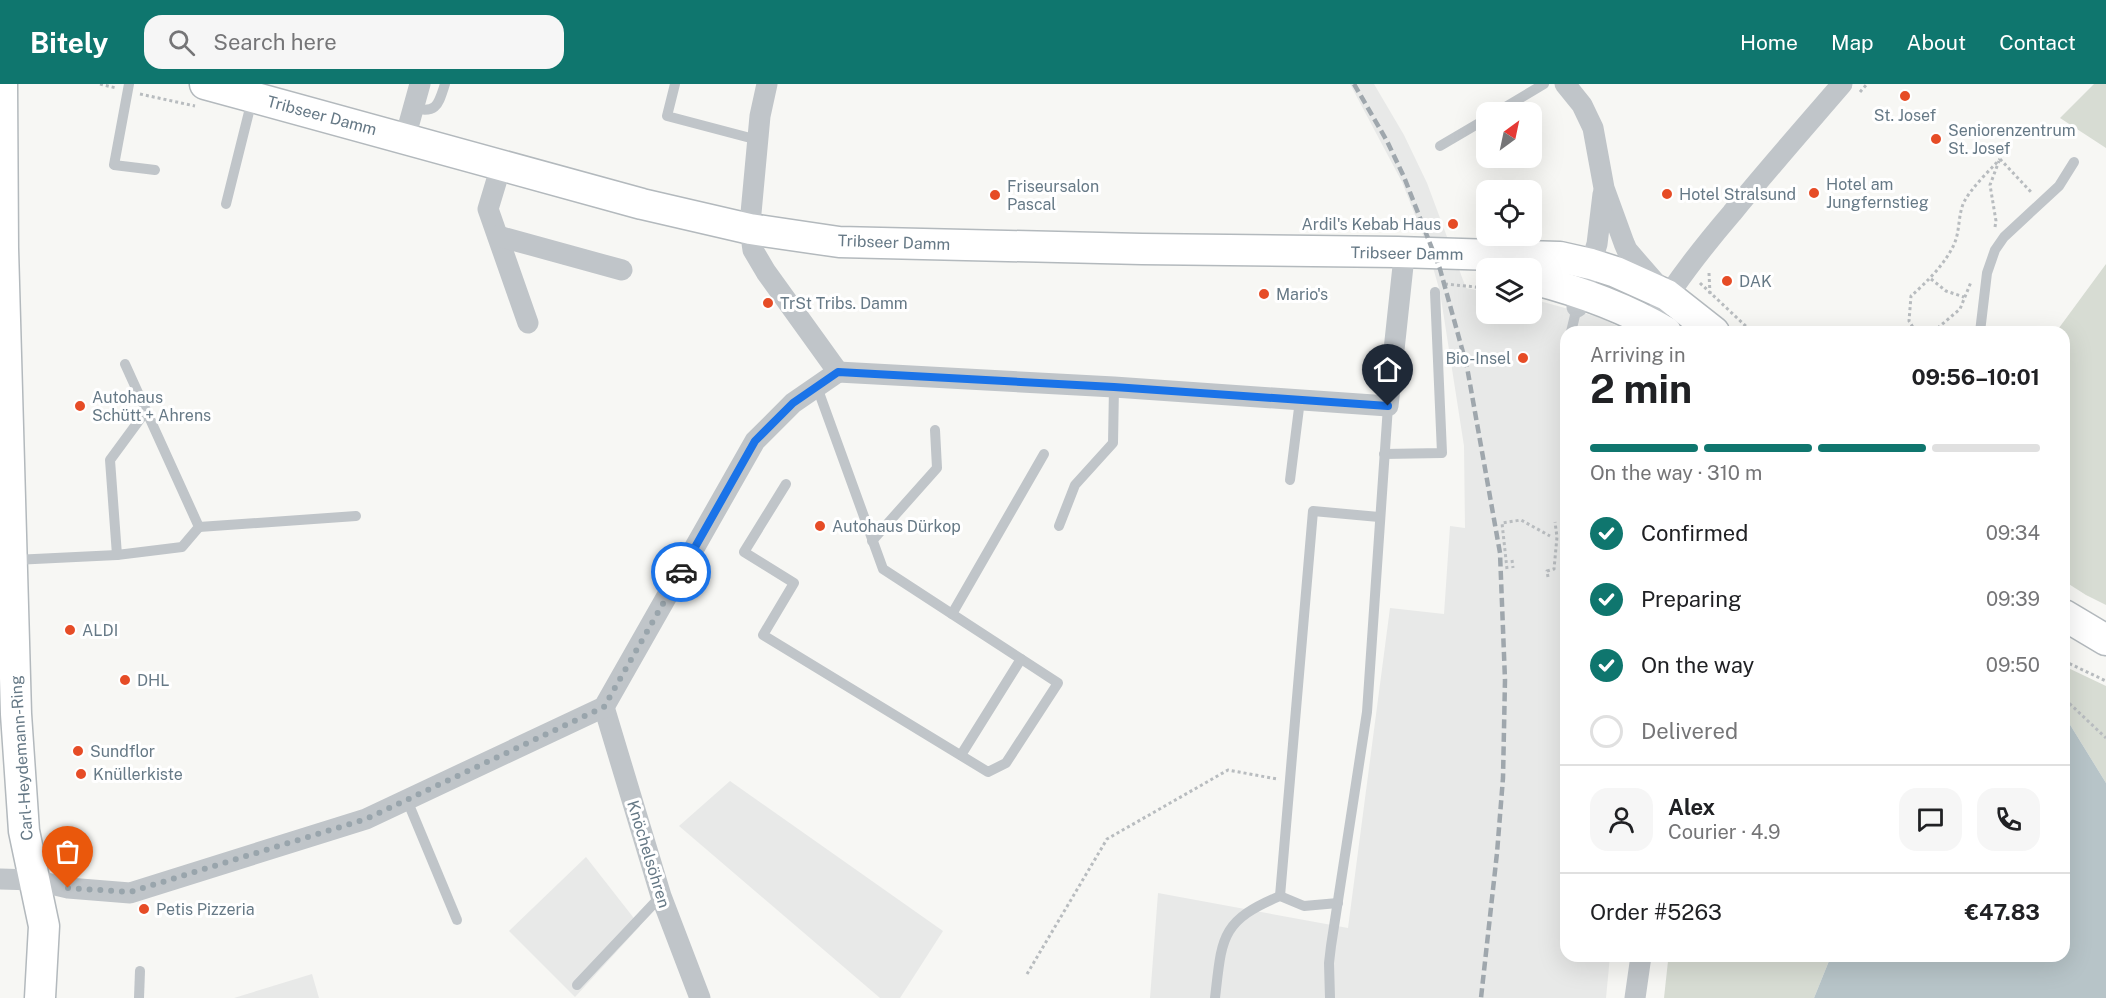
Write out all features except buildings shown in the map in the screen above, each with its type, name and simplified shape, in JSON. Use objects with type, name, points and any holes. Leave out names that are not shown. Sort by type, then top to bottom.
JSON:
[{"type":"main road","name":"Carl-Heydemann-Ring","points":[[2,84],[3,248],[11,560],[7,626],[24,831],[44,926],[40,998]]},
{"type":"main road","name":"Tribseer Damm","points":[[205,84],[642,204],[751,231],[839,242],[1560,257],[1616,272],[1667,295],[1706,326]]},
{"type":"main road","name":"Tribseer Damm","points":[[1296,250],[1403,266],[1476,272]]},
{"type":"main road","points":[[1542,283],[1579,300],[1622,309],[1656,326]]},
{"type":"main road","points":[[2070,619],[2106,640]]},
{"type":"main road","points":[[2070,632],[2106,646]]},
{"type":"street","points":[[405,138],[420,84]]},
{"type":"street","points":[[767,84],[760,116],[751,231],[766,272],[838,372]]},
{"type":"street","points":[[1565,84],[1582,105],[1593,128],[1604,188],[1627,250],[1667,295]]},
{"type":"street","points":[[1658,326],[1667,295],[1684,270],[1842,84]]},
{"type":"street","points":[[501,165],[488,209],[528,323]]},
{"type":"street","points":[[1579,300],[1597,244],[1604,188]]},
{"type":"street","points":[[498,236],[622,270]]},
{"type":"street","points":[[0,879],[34,880],[68,888],[130,892],[366,819],[604,707],[755,441],[793,403],[838,372],[1114,387],[1388,406],[1403,266]]},
{"type":"street","name":"Knöchelsöhren","points":[[604,707],[662,896],[700,998]]},
{"type":"street","points":[[1635,998],[1640,962]]},
{"type":"lane","points":[[129,84],[114,165],[155,170]]},
{"type":"lane","points":[[413,108],[428,111],[433,109],[445,84]]},
{"type":"lane","points":[[675,84],[667,116],[758,140]]},
{"type":"lane","points":[[1514,102],[1544,84]]},
{"type":"lane","points":[[226,204],[253,97]]},
{"type":"lane","points":[[1440,146],[1476,124]]},
{"type":"lane","points":[[1981,326],[1987,273],[1995,250],[2004,237],[2059,186],[2074,162]]},
{"type":"lane","points":[[1384,454],[1442,453],[1435,292]]},
{"type":"lane","points":[[1572,326],[1579,300]]},
{"type":"lane","points":[[125,364],[199,527]]},
{"type":"lane","points":[[786,483],[744,552],[794,583],[763,634],[988,772],[1006,763],[1058,683],[883,570],[817,387]]},
{"type":"lane","points":[[1059,526],[1075,485],[1113,443],[1114,387]]},
{"type":"lane","points":[[1290,480],[1300,400]]},
{"type":"lane","points":[[1330,998],[1329,963],[1367,712],[1388,406]]},
{"type":"lane","points":[[117,555],[110,460],[146,411]]},
{"type":"lane","points":[[872,540],[937,468],[935,430]]},
{"type":"lane","points":[[952,614],[1044,454]]},
{"type":"lane","points":[[1280,896],[1313,511],[1379,517]]},
{"type":"lane","points":[[11,560],[117,555],[182,547],[199,527],[356,516]]},
{"type":"lane","points":[[961,755],[1021,658]]},
{"type":"lane","points":[[407,800],[458,920]]},
{"type":"lane","points":[[578,985],[662,896]]},
{"type":"lane","points":[[1280,896],[1304,906],[1338,903]]},
{"type":"lane","points":[[1215,998],[1221,949],[1227,933],[1237,919],[1280,896]]},
{"type":"lane","points":[[139,998],[140,971]]},
{"type":"path","points":[[1913,326],[1910,321],[1911,296],[1931,279],[1954,245],[1959,227],[1959,215],[1965,200],[2000,159],[2041,202]]},
{"type":"path","points":[[1931,279],[1946,291],[1964,297]]},
{"type":"path","points":[[1710,293],[1746,326]]},
{"type":"path","points":[[1507,569],[1502,523],[1521,520],[1550,536]]},
{"type":"path","points":[[1548,577],[1547,571],[1554,569],[1557,537],[1555,522]]},
{"type":"path","points":[[1512,560],[1513,568]]},
{"type":"path","points":[[2070,664],[2106,681]]},
{"type":"path","points":[[2070,704],[2106,738]]},
{"type":"path","points":[[1028,974],[1107,839],[1228,770],[1290,782]]},
{"type":"shaded area","points":[[1350,84],[1374,84],[1404,135],[1427,183],[1466,288],[1476,290],[1476,324],[1542,324],[1542,302],[1598,317],[1617,326],[1560,326],[1560,962],[1609,962],[1606,998],[1150,998],[1158,893],[1348,928],[1390,608],[1444,614],[1450,526],[1465,528],[1464,446],[1440,292],[1426,243],[1402,182]]},
{"type":"shaded area","points":[[2094,84],[2106,84],[2106,148],[2060,118]]},
{"type":"shaded area","points":[[2106,264],[2106,605],[2070,585],[2070,326],[2060,326]]},
{"type":"shaded area","points":[[2070,669],[2106,686],[2106,783],[2070,725]]},
{"type":"shaded area","points":[[2070,725],[2106,783],[2106,998],[1814,998],[1829,962],[2070,962]]},
{"type":"shaded area","points":[[730,781],[943,931],[900,998],[880,998],[679,826]]},
{"type":"shaded area","points":[[586,857],[640,926],[575,997],[509,931]]},
{"type":"shaded area","points":[[1668,962],[1829,962],[1814,998],[1664,998]]},
{"type":"shaded area","points":[[312,974],[319,998],[234,998]]},
{"type":"railway","points":[[1354,84],[1387,141],[1404,177],[1440,269],[1467,367],[1500,553],[1505,680],[1503,778],[1481,998]]},
{"type":"way so far","points":[[68,888],[130,892],[366,819],[604,707],[681,572]]},
{"type":"place","name":"St. Josef","points":[[1905,96]]},
{"type":"place","name":"Seniorenzentrum St. Josef","points":[[1936,139]]},
{"type":"place","name":"Hotel am Jungfernstieg","points":[[1814,193]]},
{"type":"place","name":"Hotel Stralsund","points":[[1667,194]]},
{"type":"place","name":"Friseursalon Pascal","points":[[995,195]]},
{"type":"place","name":"Ardil's Kebab Haus","points":[[1453,224]]},
{"type":"place","name":"DAK","points":[[1727,281]]},
{"type":"place","name":"Mario's","points":[[1264,294]]},
{"type":"place","name":"TrSt Tribs. Damm","points":[[768,303]]},
{"type":"place","name":"Bio-Insel","points":[[1523,358]]},
{"type":"place","name":"Autohaus Schütt + Ahrens","points":[[80,406]]},
{"type":"place","name":"Autohaus Dürkop","points":[[820,526]]},
{"type":"place","name":"ALDI","points":[[70,630]]},
{"type":"place","name":"DHL","points":[[125,680]]},
{"type":"place","name":"Sundflor","points":[[78,751]]},
{"type":"place","name":"Knüllerkiste","points":[[81,774]]},
{"type":"place","name":"Petis Pizzeria","points":[[144,909]]},
{"type":"route","points":[[681,572],[755,441],[793,403],[838,372],[1114,387],[1388,406]]}]
